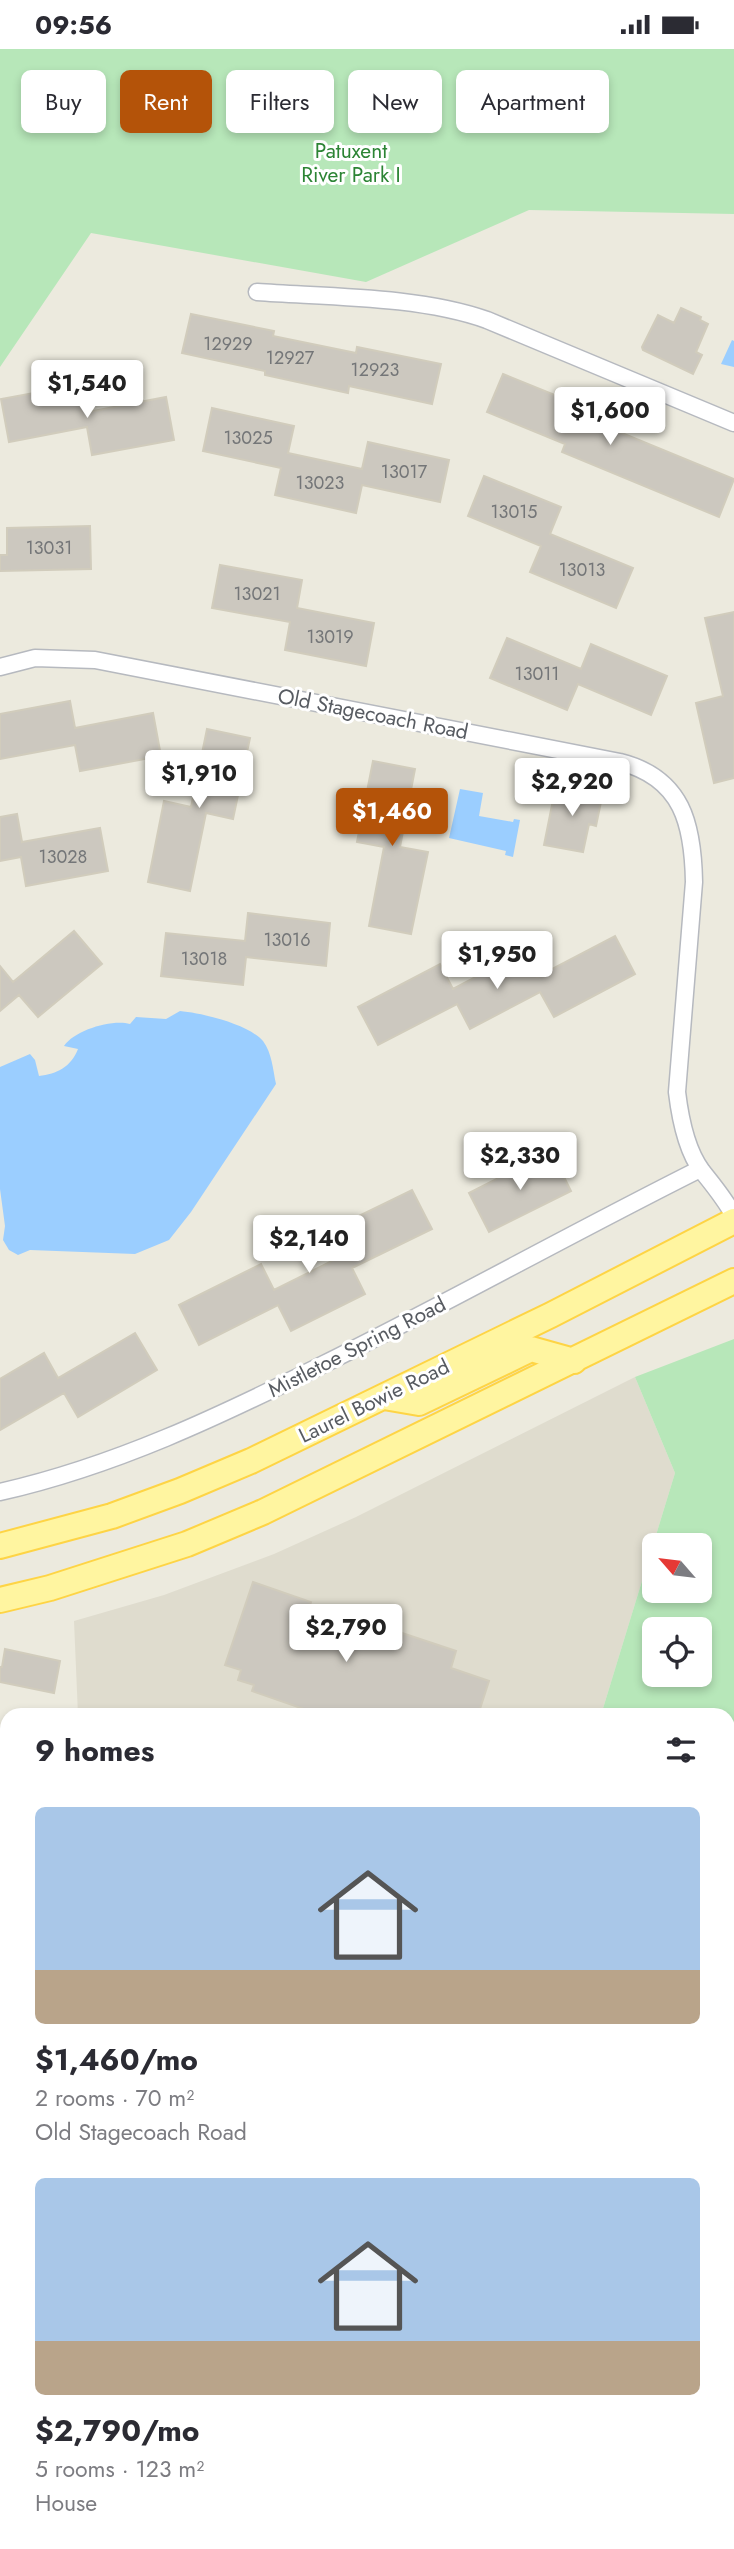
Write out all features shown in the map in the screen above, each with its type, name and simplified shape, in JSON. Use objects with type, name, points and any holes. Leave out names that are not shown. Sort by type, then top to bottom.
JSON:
[{"type":"main road","name":"Laurel Bowie Road","points":[[0,1546],[112,1516],[251,1461],[551,1315],[734,1219]]},
{"type":"main road","points":[[0,1600],[50,1588],[187,1544],[330,1481],[734,1281]]},
{"type":"main road","points":[[384,1397],[419,1403],[531,1349],[574,1361]]},
{"type":"street","points":[[257,292],[422,305],[463,312],[734,423]]},
{"type":"street","name":"Old Stagecoach Road","points":[[0,667],[35,658],[96,660],[620,762],[658,779],[679,803],[691,830],[694,847],[694,882],[677,1092],[680,1114],[701,1169],[723,1195],[734,1219]]},
{"type":"street","name":"Mistletoe Spring Road","points":[[0,1492],[80,1470],[203,1423],[391,1331],[576,1231],[701,1169]]},
{"type":"shaded area","points":[[635,1377],[675,1473],[657,1533],[642,1533],[642,1581],[603,1708],[78,1708],[74,1621],[164,1595],[274,1554],[356,1517]]},
{"type":"green space","name":"Patuxent River Park I","points":[[0,49],[734,49],[734,214],[529,210],[366,282],[91,233],[0,367]]},
{"type":"green space","points":[[734,1339],[734,1708],[603,1708],[642,1581],[642,1603],[712,1603],[712,1533],[657,1533],[675,1473],[635,1377]]},
{"type":"water","points":[[732,340],[734,341],[734,367],[721,364]]},
{"type":"water","points":[[460,789],[483,793],[479,816],[513,822],[514,819],[520,820],[513,857],[505,855],[506,851],[449,838]]},
{"type":"water","points":[[180,1011],[224,1020],[256,1035],[268,1051],[276,1084],[191,1212],[169,1240],[135,1254],[30,1250],[18,1255],[9,1250],[3,1240],[5,1226],[0,1189],[0,1067],[30,1054],[35,1060],[39,1076],[52,1073],[63,1069],[71,1061],[78,1049],[64,1046],[76,1035],[94,1027],[114,1023],[130,1024],[136,1017],[166,1019]]},
{"type":"building","points":[[681,308],[701,317],[700,320],[708,324],[696,352],[702,355],[693,374],[643,350],[642,347],[658,315],[674,323]]},
{"type":"building","points":[[191,314],[274,331],[273,336],[356,353],[357,347],[441,364],[432,404],[349,386],[348,393],[182,353]]},
{"type":"building","points":[[503,374],[582,406],[578,415],[734,479],[719,517],[562,452],[565,444],[487,412]]},
{"type":"building","points":[[83,384],[88,412],[166,397],[174,440],[92,455],[87,427],[9,442],[1,399]]},
{"type":"building","points":[[212,408],[294,426],[288,453],[362,469],[368,442],[449,460],[440,502],[362,485],[356,513],[275,495],[281,468],[203,451]]},
{"type":"building","points":[[484,476],[561,507],[550,534],[633,568],[616,608],[530,572],[541,546],[468,516]]},
{"type":"building","points":[[90,526],[91,569],[0,571],[0,555],[7,555],[7,528]]},
{"type":"building","points":[[220,565],[302,580],[297,608],[374,623],[366,666],[285,650],[290,622],[212,608]]},
{"type":"building","points":[[734,612],[734,778],[714,783],[696,703],[723,696],[705,618]]},
{"type":"building","points":[[507,638],[581,669],[591,644],[667,676],[651,715],[578,684],[567,710],[490,678]]},
{"type":"building","points":[[70,701],[75,728],[153,713],[161,756],[80,771],[75,745],[0,759],[0,714]]},
{"type":"building","points":[[207,729],[250,738],[233,819],[206,813],[190,891],[148,882],[164,801],[191,807]]},
{"type":"building","points":[[373,761],[415,769],[400,847],[428,852],[411,934],[369,926],[384,847],[357,842]]},
{"type":"building","points":[[556,785],[595,793],[594,796],[602,797],[596,826],[589,824],[583,852],[544,845]]},
{"type":"building","points":[[17,814],[22,842],[100,828],[108,871],[26,886],[21,857],[0,861],[0,817]]},
{"type":"building","points":[[248,913],[330,923],[326,966],[246,957],[243,985],[161,976],[166,933],[245,941]]},
{"type":"building","points":[[74,931],[102,964],[38,1017],[19,995],[0,1011],[0,966],[13,982]]},
{"type":"building","points":[[615,936],[635,974],[554,1017],[540,992],[470,1029],[457,1004],[378,1045],[358,1007],[440,964],[453,989],[523,952],[537,977]]},
{"type":"building","points":[[551,1151],[571,1191],[489,1232],[469,1193]]},
{"type":"building","points":[[412,1190],[432,1229],[352,1268],[365,1294],[291,1331],[278,1305],[199,1345],[179,1305],[261,1264],[274,1290],[342,1256],[330,1230]]},
{"type":"building","points":[[135,1333],[157,1370],[78,1417],[64,1393],[0,1430],[0,1379],[44,1353],[58,1378]]},
{"type":"building","points":[[253,1582],[311,1602],[308,1611],[322,1637],[348,1624],[351,1616],[456,1651],[451,1668],[489,1681],[480,1708],[301,1708],[252,1691],[254,1685],[238,1680],[241,1670],[225,1665]]},
{"type":"building","points":[[5,1649],[60,1661],[54,1693],[0,1682],[0,1667]]}]
